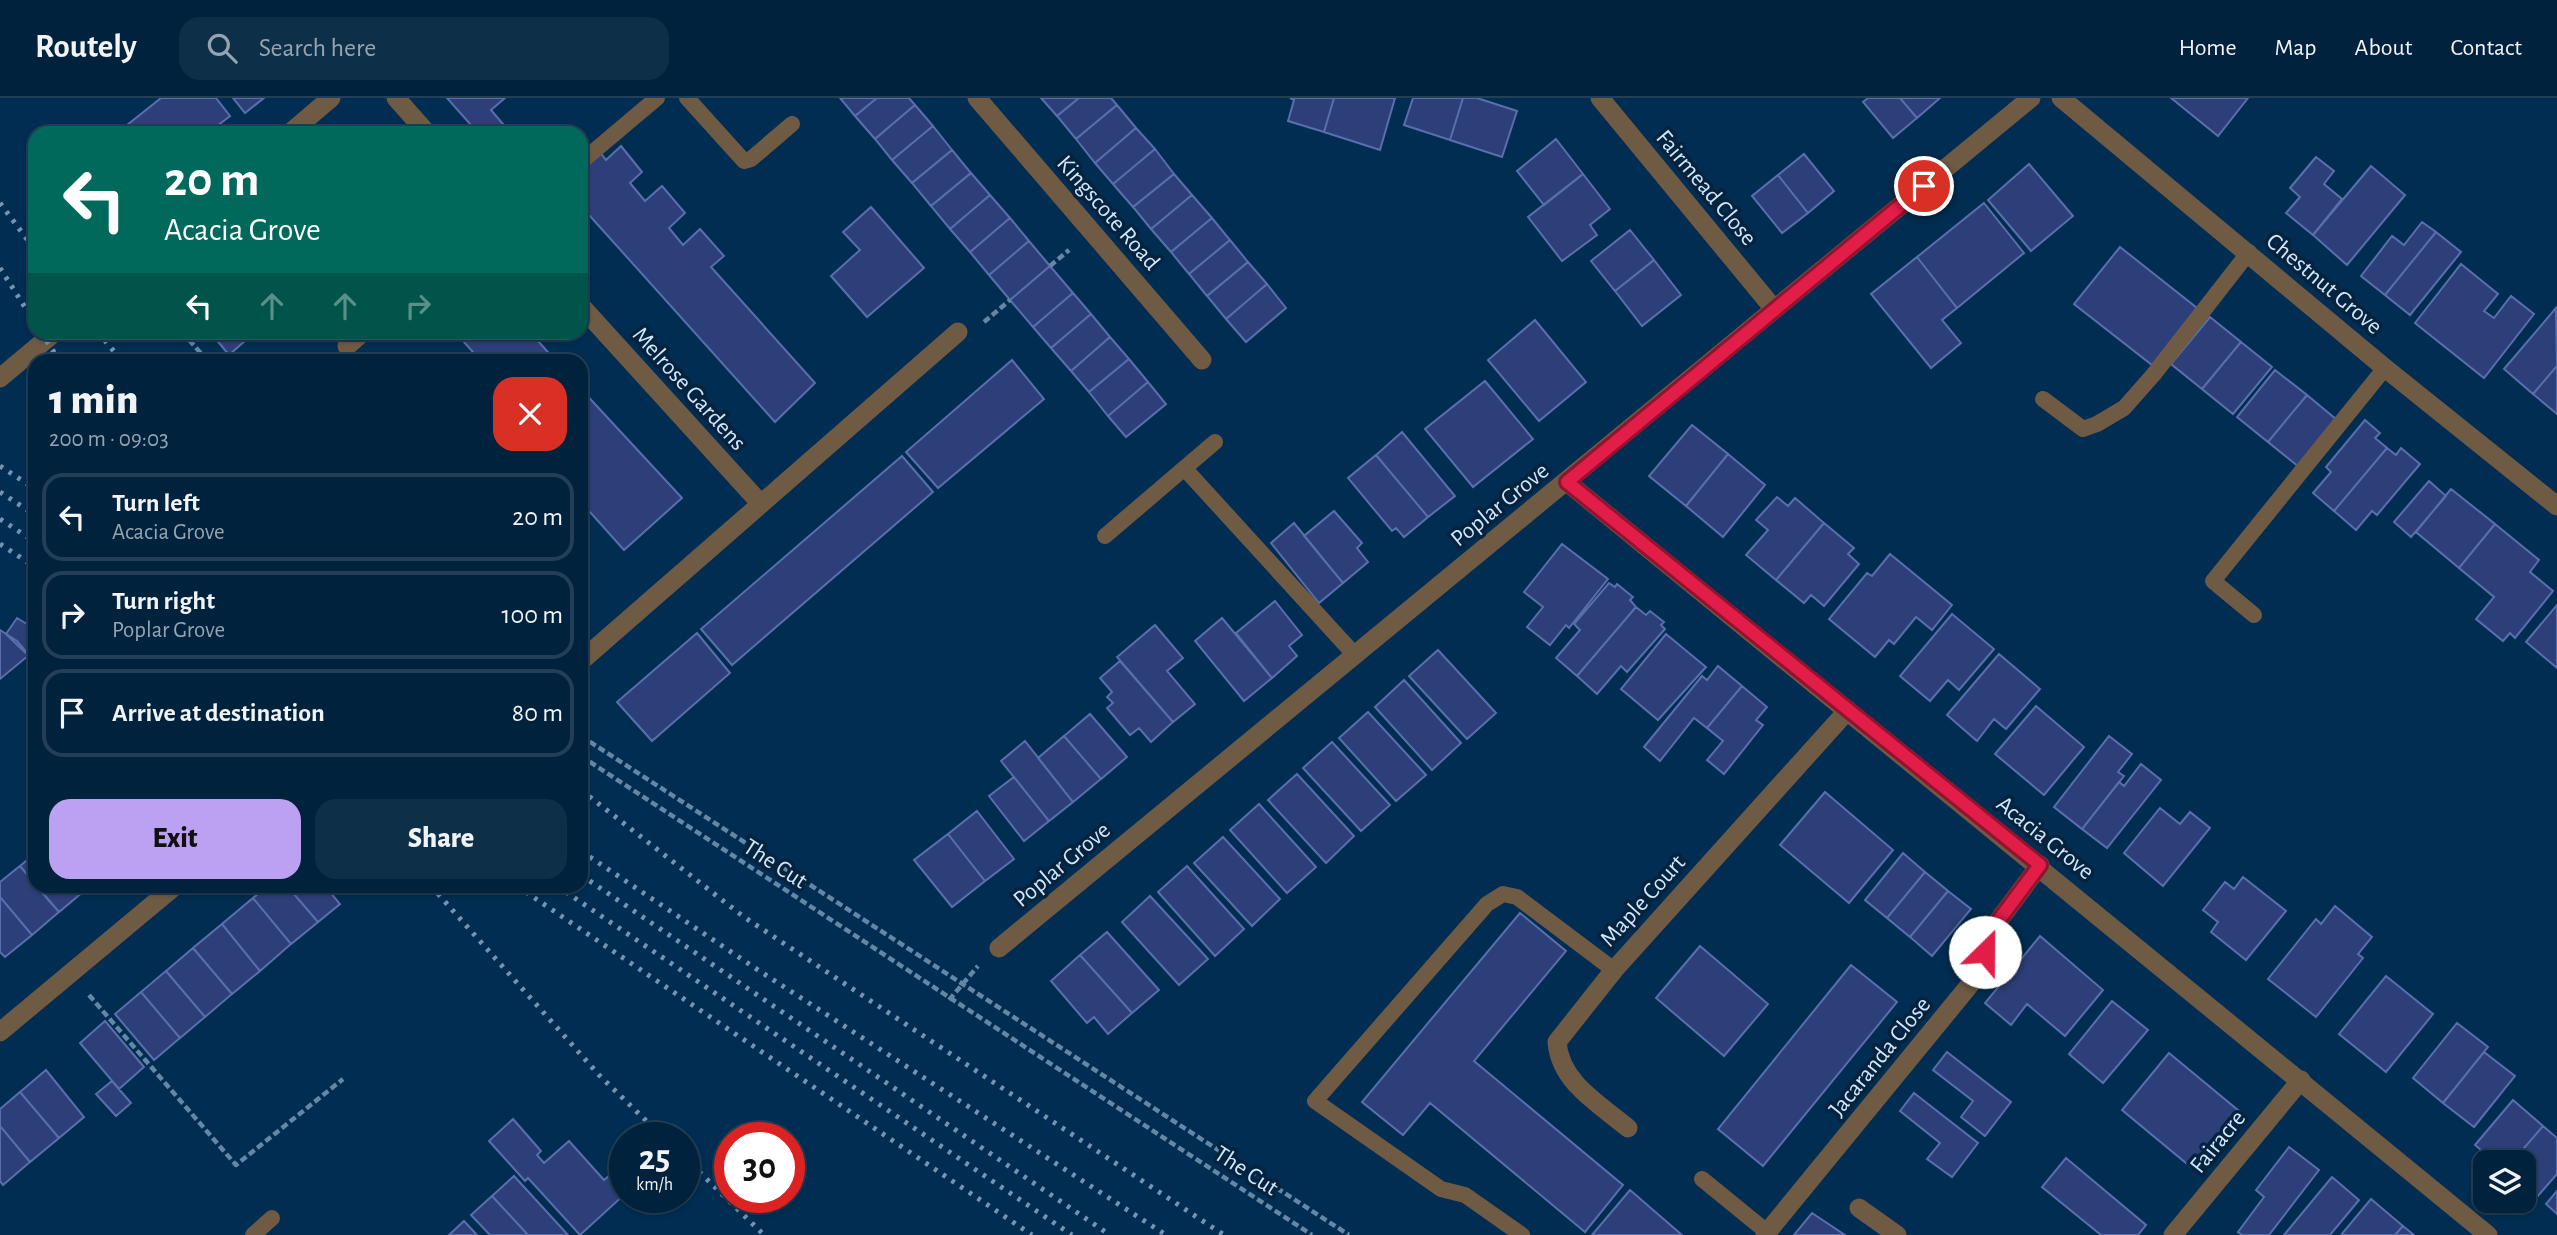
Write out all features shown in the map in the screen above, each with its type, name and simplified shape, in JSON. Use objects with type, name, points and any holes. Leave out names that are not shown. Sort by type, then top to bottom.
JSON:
[{"type":"street","points":[[298,126],[331,98]]},
{"type":"street","points":[[396,98],[421,126]]},
{"type":"street","name":"Kingscote Road","points":[[977,98],[1202,360]]},
{"type":"street","name":"Fairmead Close","points":[[1600,98],[1774,309]]},
{"type":"street","name":"Poplar Grove","points":[[999,948],[2031,98]]},
{"type":"street","name":"Chestnut Grove","points":[[2061,98],[2385,368],[2557,506]]},
{"type":"street","name":"Melrose Gardens","points":[[588,314],[761,504]]},
{"type":"street","points":[[588,655],[958,332]]},
{"type":"street","points":[[29,354],[45,340]]},
{"type":"street","points":[[347,346],[354,340]]},
{"type":"street","points":[[0,378],[28,355]]},
{"type":"street","name":"Acacia Grove","points":[[1567,482],[2040,865],[2488,1235]]},
{"type":"street","name":"Maple Court","points":[[1628,1128],[1574,1084],[1559,1061],[1557,1042],[1574,1016],[1614,970],[1848,710]]},
{"type":"street","name":"Jacaranda Close","points":[[1766,1234],[1977,976],[1993,928],[2040,865]]},
{"type":"street","points":[[0,1032],[167,893]]},
{"type":"street","name":"Fairacre","points":[[2173,1235],[2301,1080]]},
{"type":"street","points":[[1859,1208],[1897,1235]]},
{"type":"lane","points":[[588,156],[657,98]]},
{"type":"lane","points":[[687,98],[744,161],[751,159],[792,124]]},
{"type":"lane","points":[[2043,399],[2083,429],[2123,408],[2249,252]]},
{"type":"lane","points":[[2254,615],[2213,581],[2385,368]]},
{"type":"lane","points":[[1105,536],[1215,442]]},
{"type":"lane","points":[[1185,469],[1354,654]]},
{"type":"lane","points":[[1522,1235],[1465,1195],[1441,1189],[1315,1101],[1487,904],[1503,894],[1517,897],[1614,970]]},
{"type":"lane","points":[[1702,1179],[1766,1234]]},
{"type":"lane","points":[[253,1235],[272,1218]]},
{"type":"path","points":[[189,340],[202,354]]},
{"type":"path","points":[[588,741],[962,981],[1349,1235]]},
{"type":"path","name":"The Cut","points":[[588,761],[1312,1235]]},
{"type":"path","points":[[950,1000],[962,981],[999,948]]},
{"type":"path","points":[[71,973],[236,1165],[342,1079]]},
{"type":"building","points":[[161,98],[216,98],[230,116],[217,126],[126,126]]},
{"type":"building","points":[[233,98],[264,98],[245,113]]},
{"type":"building","points":[[447,98],[505,98],[491,110],[505,126],[472,126]]},
{"type":"building","points":[[840,98],[877,98],[855,116]]},
{"type":"building","points":[[877,98],[909,98],[915,105],[875,139],[855,116]]},
{"type":"building","points":[[1041,98],[1079,98],[1057,116]]},
{"type":"building","points":[[1079,98],[1111,98],[1117,105],[1076,139],[1057,116]]},
{"type":"building","points":[[1290,98],[1334,98],[1324,132],[1288,121],[1294,100]]},
{"type":"building","points":[[1334,98],[1395,98],[1380,150],[1324,132]]},
{"type":"building","points":[[1413,98],[1463,98],[1450,140],[1404,125]]},
{"type":"building","points":[[1463,98],[1477,98],[1517,111],[1502,157],[1450,140]]},
{"type":"building","points":[[1868,98],[1900,98],[1917,118],[1893,138],[1863,102]]},
{"type":"building","points":[[1900,98],[1940,98],[1917,118]]},
{"type":"building","points":[[2171,98],[2248,98],[2218,136]]},
{"type":"building","points":[[915,105],[933,126],[892,160],[875,139]]},
{"type":"building","points":[[1117,105],[1136,128],[1095,163],[1076,139]]},
{"type":"building","points":[[933,126],[952,150],[912,183],[892,160]]},
{"type":"building","points":[[1136,128],[1155,149],[1113,184],[1095,163]]},
{"type":"building","points":[[1556,139],[1583,174],[1544,205],[1517,171]]},
{"type":"building","points":[[621,146],[642,172],[630,183],[645,201],[662,186],[685,213],[669,228],[683,245],[700,229],[724,256],[711,267],[815,383],[775,422],[588,214],[588,161],[599,151],[606,160]]},
{"type":"building","points":[[1155,149],[1174,174],[1133,207],[1113,184]]},
{"type":"building","points":[[952,150],[971,173],[931,206],[912,183]]},
{"type":"building","points":[[1804,154],[1834,191],[1808,213],[1778,175]]},
{"type":"building","points":[[2316,157],[2334,171],[2324,184],[2342,199],[2313,235],[2286,213],[2300,197],[2290,188]]},
{"type":"building","points":[[2029,164],[2073,216],[2031,251],[1988,200]]},
{"type":"building","points":[[2371,166],[2405,195],[2347,265],[2313,235]]},
{"type":"building","points":[[971,173],[990,195],[950,229],[931,206]]},
{"type":"building","points":[[1174,174],[1192,195],[1151,229],[1133,207]]},
{"type":"building","points":[[1583,174],[1610,209],[1590,225],[1597,235],[1562,261],[1528,217]]},
{"type":"building","points":[[1778,175],[1808,213],[1782,233],[1752,196]]},
{"type":"building","points":[[990,195],[1010,218],[970,252],[950,229]]},
{"type":"building","points":[[1192,195],[1212,218],[1171,252],[1151,229]]},
{"type":"building","points":[[1984,203],[2024,253],[1957,308],[1917,257]]},
{"type":"building","points":[[871,207],[924,268],[867,317],[831,276],[860,250],[843,232]]},
{"type":"building","points":[[1010,218],[1029,241],[989,275],[970,252]]},
{"type":"building","points":[[1212,218],[1230,240],[1189,274],[1171,252]]},
{"type":"building","points":[[2422,222],[2436,232],[2385,295],[2361,276],[2392,236],[2404,245]]},
{"type":"building","points":[[1630,230],[1654,260],[1615,291],[1591,261]]},
{"type":"building","points":[[2436,232],[2461,252],[2410,315],[2385,295]]},
{"type":"building","points":[[1230,240],[1248,262],[1207,296],[1189,274]]},
{"type":"building","points":[[1029,241],[1050,266],[1010,300],[989,275]]},
{"type":"building","points":[[2120,247],[2197,308],[2152,365],[2074,304]]},
{"type":"building","points":[[1917,257],[1957,308],[1942,320],[1961,343],[1931,368],[1871,294]]},
{"type":"building","points":[[1654,260],[1681,295],[1642,326],[1615,291]]},
{"type":"building","points":[[1248,262],[1267,284],[1226,319],[1207,296]]},
{"type":"building","points":[[2461,264],[2498,294],[2484,311],[2494,318],[2511,296],[2534,314],[2484,378],[2415,323]]},
{"type":"building","points":[[1050,266],[1073,293],[1033,327],[1010,300]]},
{"type":"building","points":[[1267,284],[1286,308],[1246,342],[1226,319]]},
{"type":"building","points":[[1073,293],[1091,314],[1051,348],[1033,327]]},
{"type":"building","points":[[2556,308],[2557,366],[2533,394],[2504,369]]},
{"type":"building","points":[[1091,314],[1110,337],[1071,371],[1051,348]]},
{"type":"building","points":[[2210,317],[2241,342],[2202,389],[2171,364]]},
{"type":"building","points":[[1535,320],[1586,382],[1539,421],[1488,360]]},
{"type":"building","points":[[1110,337],[1129,359],[1089,392],[1071,371]]},
{"type":"building","points":[[217,340],[246,340],[230,354]]},
{"type":"building","points":[[462,340],[537,340],[550,354],[475,354]]},
{"type":"building","points":[[2241,342],[2272,367],[2233,414],[2202,389]]},
{"type":"building","points":[[1129,359],[1148,382],[1108,416],[1089,392]]},
{"type":"building","points":[[1012,360],[1044,399],[938,488],[906,452]]},
{"type":"building","points":[[2557,366],[2557,414],[2533,394]]},
{"type":"building","points":[[2275,370],[2307,395],[2268,442],[2237,417]]},
{"type":"building","points":[[1485,381],[1533,439],[1473,487],[1425,429]]},
{"type":"building","points":[[1148,382],[1166,404],[1126,437],[1108,416]]},
{"type":"building","points":[[2307,395],[2337,420],[2299,467],[2268,442]]},
{"type":"building","points":[[588,397],[682,498],[624,550],[588,510]]},
{"type":"building","points":[[2365,420],[2380,433],[2375,438],[2387,448],[2334,511],[2313,493],[2331,472],[2326,467]]},
{"type":"building","points":[[1692,425],[1728,454],[1686,506],[1649,476]]},
{"type":"building","points":[[1402,432],[1455,496],[1428,517],[1376,455]]},
{"type":"building","points":[[2387,448],[2396,455],[2401,448],[2420,464],[2377,515],[2372,511],[2356,530],[2334,511]]},
{"type":"building","points":[[1728,454],[1765,485],[1723,537],[1686,506]]},
{"type":"building","points":[[1376,455],[1428,517],[1404,537],[1396,528],[1392,531],[1348,478]]},
{"type":"building","points":[[902,456],[933,492],[732,665],[701,629]]},
{"type":"building","points":[[2429,481],[2446,496],[2411,537],[2394,522]]},
{"type":"building","points":[[2451,489],[2495,524],[2459,568],[2416,532]]},
{"type":"building","points":[[1777,497],[1788,506],[1795,498],[1824,523],[1776,580],[1746,555],[1768,530],[1756,520]]},
{"type":"building","points":[[1334,511],[1362,543],[1357,548],[1368,562],[1343,583],[1304,536]]},
{"type":"building","points":[[1294,523],[1343,583],[1319,603],[1271,543]]},
{"type":"building","points":[[1824,523],[1854,548],[1848,554],[1859,564],[1824,606],[1811,595],[1804,603],[1776,580]]},
{"type":"building","points":[[2495,524],[2539,560],[2530,572],[2553,591],[2515,638],[2510,633],[2503,641],[2476,619],[2494,597],[2459,568]]},
{"type":"building","points":[[1562,544],[1608,579],[1569,628],[1566,625],[1550,645],[1527,627],[1543,607],[1524,592]]},
{"type":"building","points":[[1890,554],[1952,605],[1932,630],[1916,617],[1894,644],[1889,640],[1875,657],[1829,619],[1867,573],[1872,576]]},
{"type":"building","points":[[1609,583],[1615,587],[1617,584],[1633,597],[1630,600],[1636,607],[1577,676],[1556,658],[1580,630],[1574,624]]},
{"type":"building","points":[[1275,601],[1302,635],[1289,646],[1297,656],[1272,678],[1236,633]]},
{"type":"building","points":[[2557,605],[2557,668],[2526,642]]},
{"type":"building","points":[[1636,607],[1646,615],[1650,611],[1664,622],[1661,625],[1665,629],[1627,672],[1621,666],[1597,694],[1577,676]]},
{"type":"building","points":[[1952,614],[1994,649],[1959,690],[1948,680],[1930,701],[1900,676]]},
{"type":"building","points":[[17,618],[28,625],[28,655],[6,634]]},
{"type":"building","points":[[1222,618],[1272,678],[1244,701],[1195,641]]},
{"type":"building","points":[[1155,625],[1183,658],[1167,671],[1195,704],[1173,722],[1117,657]]},
{"type":"building","points":[[0,630],[17,641],[28,656],[0,679]]},
{"type":"building","points":[[697,633],[730,673],[652,741],[617,702]]},
{"type":"building","points":[[1666,634],[1706,667],[1658,720],[1621,689]]},
{"type":"building","points":[[1438,650],[1496,713],[1467,739],[1409,676]]},
{"type":"building","points":[[1999,654],[2040,689],[2006,729],[1994,719],[1977,741],[1947,715]]},
{"type":"building","points":[[1120,661],[1173,722],[1151,742],[1139,728],[1130,735],[1107,708],[1113,703],[1107,697],[1112,692],[1100,678]]},
{"type":"building","points":[[1718,666],[1742,686],[1707,728],[1694,718],[1660,761],[1644,747],[1702,676],[1707,680]]},
{"type":"building","points":[[1404,680],[1461,743],[1432,770],[1375,707]]},
{"type":"building","points":[[1742,686],[1767,707],[1756,720],[1763,725],[1724,774],[1707,760],[1723,741],[1707,728]]},
{"type":"building","points":[[2036,706],[2084,747],[2044,795],[1995,754]]},
{"type":"building","points":[[1368,712],[1426,775],[1396,801],[1339,738]]},
{"type":"building","points":[[1090,714],[1127,757],[1101,779],[1064,736]]},
{"type":"building","points":[[1064,736],[1101,779],[1073,802],[1038,758]]},
{"type":"building","points":[[2109,736],[2132,754],[2118,772],[2124,776],[2082,829],[2054,807]]},
{"type":"building","points":[[1025,741],[1073,802],[1049,821],[1001,761]]},
{"type":"building","points":[[1332,742],[1390,805],[1361,831],[1303,768]]},
{"type":"building","points":[[2141,764],[2161,780],[2107,848],[2082,829],[2119,782],[2124,786]]},
{"type":"building","points":[[1297,774],[1354,836],[1326,863],[1268,800]]},
{"type":"building","points":[[1014,777],[1049,821],[1024,841],[989,796]]},
{"type":"building","points":[[1825,792],[1893,850],[1849,903],[1780,845]]},
{"type":"building","points":[[1259,804],[1316,867],[1287,893],[1230,830]]},
{"type":"building","points":[[2160,808],[2180,824],[2190,812],[2210,828],[2163,886],[2124,853]]},
{"type":"building","points":[[977,811],[1014,859],[985,881],[948,834]]},
{"type":"building","points":[[948,834],[985,881],[952,907],[914,860]]},
{"type":"building","points":[[1223,837],[1280,899],[1252,926],[1194,863]]},
{"type":"building","points":[[1903,853],[1925,872],[1887,918],[1865,900]]},
{"type":"building","points":[[28,859],[28,876],[20,866]]},
{"type":"building","points":[[20,866],[28,875],[28,893],[43,893],[59,912],[32,935],[0,897],[0,882]]},
{"type":"building","points":[[1187,866],[1244,929],[1215,956],[1158,892]]},
{"type":"building","points":[[1925,872],[1948,891],[1910,937],[1887,918]]},
{"type":"building","points":[[2243,877],[2286,911],[2246,960],[2211,932],[2218,922],[2203,910],[2225,882],[2234,889]]},
{"type":"building","points":[[1948,891],[1971,909],[1932,956],[1910,937]]},
{"type":"building","points":[[42,893],[82,893],[59,912]]},
{"type":"building","points":[[259,893],[293,893],[318,922],[291,944],[253,898]]},
{"type":"building","points":[[293,893],[331,893],[340,904],[318,922]]},
{"type":"building","points":[[1150,896],[1208,959],[1179,985],[1122,922]]},
{"type":"building","points":[[0,897],[32,935],[5,957],[0,952]]},
{"type":"building","points":[[253,898],[291,944],[260,971],[222,924]]},
{"type":"building","points":[[2335,906],[2372,937],[2358,954],[2363,958],[2316,1017],[2268,979],[2316,919],[2321,924]]},
{"type":"building","points":[[1520,913],[1566,951],[1474,1061],[1623,1185],[1585,1232],[1430,1103],[1403,1135],[1362,1102]]},
{"type":"building","points":[[222,924],[260,971],[232,994],[193,948]]},
{"type":"building","points":[[1107,932],[1159,990],[1132,1013],[1080,955]]},
{"type":"building","points":[[2040,936],[2103,990],[2065,1036],[2027,1004],[2011,1025],[1985,1003]]},
{"type":"building","points":[[1700,946],[1768,1004],[1724,1056],[1656,998]]},
{"type":"building","points":[[193,948],[232,994],[205,1017],[166,971]]},
{"type":"building","points":[[1080,955],[1132,1013],[1108,1034],[1094,1017],[1087,1023],[1051,981]]},
{"type":"building","points":[[1851,965],[1897,1002],[1763,1166],[1718,1129]]},
{"type":"building","points":[[166,971],[205,1017],[180,1038],[141,992]]},
{"type":"building","points":[[2386,976],[2433,1014],[2386,1072],[2339,1034]]},
{"type":"building","points":[[141,992],[180,1038],[154,1060],[115,1014]]},
{"type":"building","points":[[2112,1001],[2148,1030],[2103,1083],[2069,1054]]},
{"type":"building","points":[[105,1021],[144,1067],[119,1089],[80,1043]]},
{"type":"building","points":[[2457,1023],[2488,1047],[2443,1103],[2413,1078]]},
{"type":"building","points":[[1947,1052],[2011,1102],[1985,1136],[1961,1117],[1973,1101],[1933,1070]]},
{"type":"building","points":[[2484,1052],[2515,1076],[2474,1127],[2443,1103]]},
{"type":"building","points":[[2169,1053],[2239,1111],[2192,1168],[2122,1110]]},
{"type":"building","points":[[46,1070],[84,1117],[59,1138],[20,1092]]},
{"type":"building","points":[[112,1081],[131,1103],[116,1116],[96,1094]]},
{"type":"building","points":[[20,1092],[59,1138],[30,1162],[0,1126],[0,1109]]},
{"type":"building","points":[[1914,1093],[1978,1143],[1952,1177],[1927,1159],[1940,1143],[1900,1111]]},
{"type":"building","points":[[2513,1100],[2543,1126],[2522,1150],[2481,1150],[2475,1145]]},
{"type":"building","points":[[513,1119],[541,1151],[537,1155],[544,1163],[569,1141],[604,1180],[609,1176],[609,1209],[580,1235],[528,1178],[525,1181],[489,1141]]},
{"type":"building","points":[[0,1126],[30,1162],[3,1185],[0,1181]]},
{"type":"building","points":[[2543,1126],[2557,1138],[2557,1174],[2537,1197],[2536,1150],[2522,1150]]},
{"type":"building","points":[[2289,1147],[2319,1170],[2269,1235],[2242,1235],[2238,1232],[2264,1197],[2256,1190]]},
{"type":"building","points":[[2066,1158],[2146,1225],[2138,1235],[2101,1235],[2042,1187]]},
{"type":"building","points":[[514,1176],[568,1235],[528,1235],[492,1196]]},
{"type":"building","points":[[2332,1177],[2359,1200],[2330,1235],[2284,1235]]},
{"type":"building","points":[[1630,1190],[1682,1235],[1592,1235]]},
{"type":"building","points":[[2557,1191],[2557,1214],[2546,1204]]},
{"type":"building","points":[[492,1196],[528,1235],[490,1235],[471,1215]]},
{"type":"building","points":[[2371,1199],[2403,1226],[2395,1235],[2341,1235]]},
{"type":"building","points":[[1812,1213],[1845,1235],[1794,1235]]},
{"type":"building","points":[[464,1221],[477,1235],[449,1235]]},
{"type":"building","points":[[2403,1226],[2414,1235],[2395,1235]]},
{"type":"railway","points":[[0,203],[28,241]]},
{"type":"railway","points":[[0,268],[28,312]]},
{"type":"railway","points":[[46,340],[55,354]]},
{"type":"railway","points":[[105,340],[116,354]]},
{"type":"railway","points":[[0,466],[28,484]]},
{"type":"railway","points":[[0,492],[28,510]]},
{"type":"railway","points":[[0,519],[28,537]]},
{"type":"railway","points":[[0,544],[28,562]]},
{"type":"railway","points":[[588,795],[744,917],[1224,1235]]},
{"type":"railway","points":[[588,856],[755,968],[1166,1235]]},
{"type":"railway","points":[[588,880],[1110,1235]]},
{"type":"railway","points":[[437,893],[599,1075],[647,1122]]},
{"type":"railway","points":[[527,893],[1032,1235]]},
{"type":"railway","points":[[567,893],[1072,1235]]},
{"type":"railway","points":[[700,1173],[764,1235]]},
{"type":"route","points":[[1924,186],[1567,482],[2040,865],[1993,928],[1985,952]]}]
